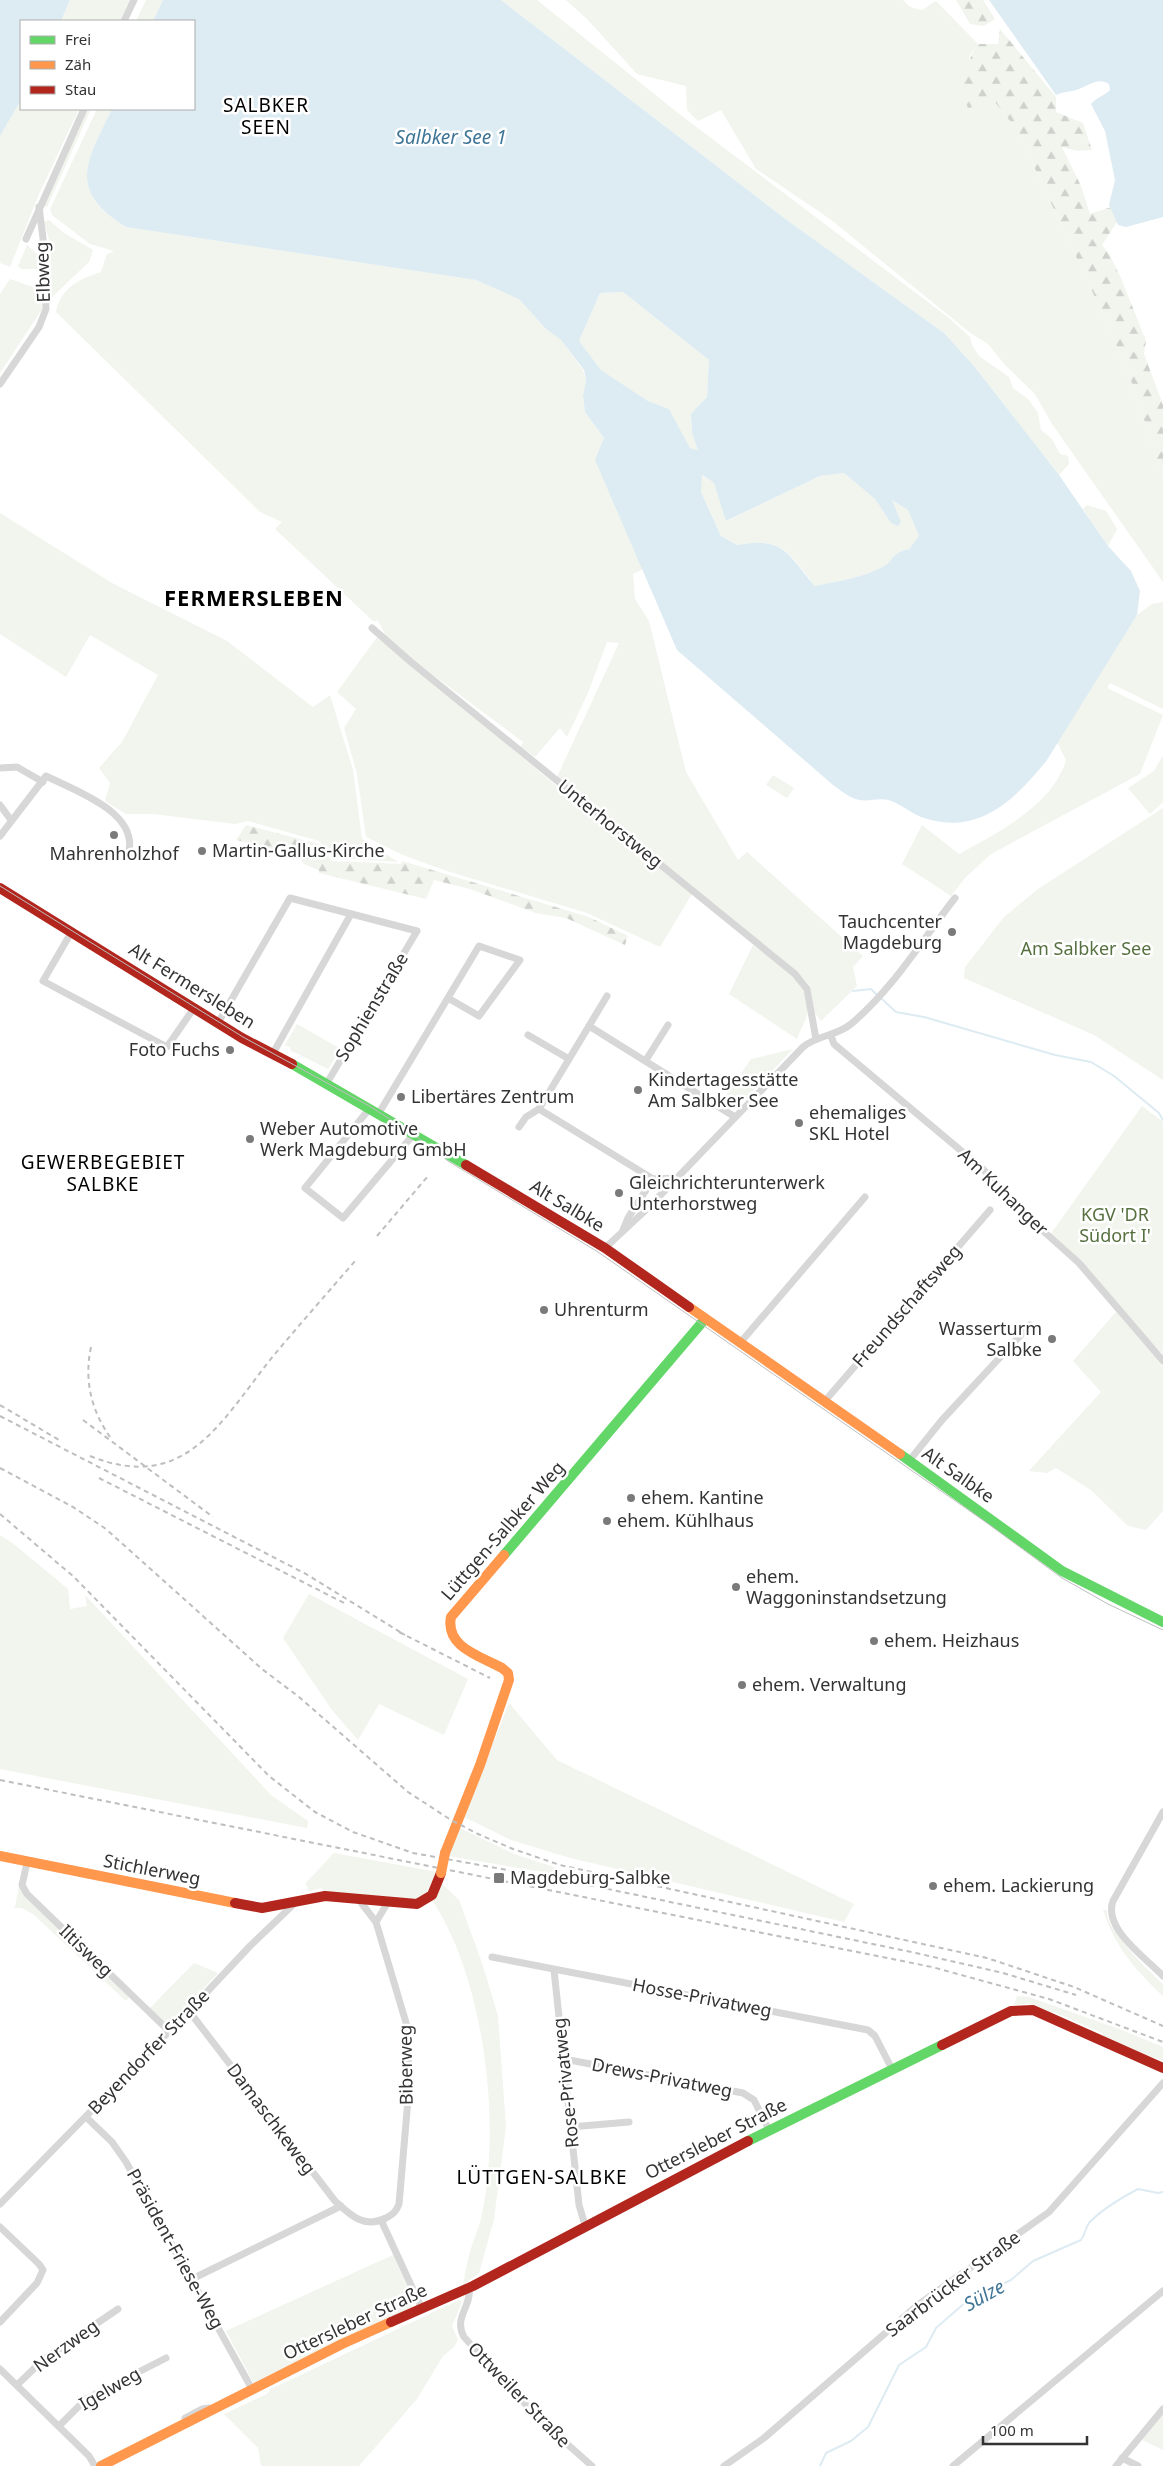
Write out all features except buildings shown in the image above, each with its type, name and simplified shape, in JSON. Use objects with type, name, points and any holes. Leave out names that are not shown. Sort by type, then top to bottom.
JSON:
[{"type":"main road","name":"Alt Fermersleben","points":[[0,888],[72,931],[218,1024],[374,1110]]},
{"type":"main road","name":"Alt Salbke","points":[[374,1110],[605,1248],[909,1461],[1062,1571],[1112,1598],[1163,1622]]},
{"type":"main road","name":"Lüttgen-Salbker Weg","points":[[298,1901],[325,1896],[417,1904],[426,1900],[435,1890],[445,1853],[480,1765],[509,1680],[508,1674],[502,1668],[454,1641],[448,1630],[451,1617],[706,1320]]},
{"type":"main road","name":"Stichlerweg","points":[[0,1856],[257,1908],[278,1906],[298,1901]]},
{"type":"main road","name":"Ottersleber Straße","points":[[101,2466],[342,2344],[469,2288],[585,2225],[769,2130],[1003,2014],[1021,2009],[1035,2011],[1163,2068]]},
{"type":"street","points":[[124,20],[134,0]]},
{"type":"street","name":"Elbweg","points":[[26,239],[84,110]]},
{"type":"street","name":"Elbweg","points":[[0,384],[39,327],[46,309],[43,238],[39,207]]},
{"type":"street","name":"Unterhorstweg","points":[[372,628],[411,662],[795,974],[807,989],[816,1039]]},
{"type":"street","points":[[0,768],[17,767],[43,782]]},
{"type":"street","points":[[0,836],[46,776],[90,798],[122,820],[131,838],[128,855]]},
{"type":"street","points":[[0,806],[11,820]]},
{"type":"street","points":[[218,1024],[290,898],[351,914],[272,1055]]},
{"type":"street","points":[[605,1248],[632,1224],[803,1047],[816,1039],[831,1036],[851,1024],[876,1000],[955,898]]},
{"type":"street","name":"Sophienstraße","points":[[327,1083],[417,931],[351,914]]},
{"type":"street","points":[[72,931],[43,981],[167,1047],[194,1008]]},
{"type":"street","points":[[413,1135],[343,1218],[305,1188],[374,1110],[448,998],[479,946],[520,960],[479,1016],[448,998]]},
{"type":"street","points":[[518,1128],[526,1117],[538,1110],[607,996]]},
{"type":"street","points":[[646,1060],[668,1025]]},
{"type":"street","points":[[589,1026],[735,1117]]},
{"type":"street","points":[[528,1034],[569,1059]]},
{"type":"street","name":"Am Kuhanger","points":[[831,1036],[834,1044],[984,1170],[1022,1212],[1079,1263],[1163,1361]]},
{"type":"street","points":[[538,1110],[653,1179],[676,1178]]},
{"type":"street","points":[[623,1230],[628,1218],[653,1179]]},
{"type":"street","points":[[740,1344],[865,1197]]},
{"type":"street","name":"Freundschaftsweg","points":[[824,1402],[990,1210]]},
{"type":"street","points":[[909,1461],[936,1426],[1030,1325]]},
{"type":"street","points":[[1163,1812],[1113,1901],[1110,1912],[1112,1923],[1118,1932],[1163,1976]]},
{"type":"street","name":"Iltisweg","points":[[27,1862],[22,1885],[27,1894],[168,2031]]},
{"type":"street","name":"Biberweg","points":[[359,1900],[376,1922],[403,2007],[407,2029],[409,2088],[401,2183],[397,2208],[393,2214],[381,2220]]},
{"type":"street","name":"Beyendorfer Straße","points":[[0,2204],[189,2011],[262,1933],[298,1901]]},
{"type":"street","points":[[376,1922],[388,1902]]},
{"type":"street","name":"Hosse-Privatweg","points":[[492,1957],[869,2030],[875,2036],[892,2069]]},
{"type":"street","name":"Rose-Privatweg","points":[[554,1970],[580,2210],[585,2225]]},
{"type":"street","name":"Damaschkeweg","points":[[189,2011],[320,2184],[341,2206],[360,2220],[370,2222],[381,2220]]},
{"type":"street","name":"Drews-Privatweg","points":[[564,2059],[743,2094],[754,2100],[769,2130]]},
{"type":"street","name":"Saarbrücker Straße","points":[[724,2466],[764,2438],[919,2304],[1049,2212],[1163,2083]]},
{"type":"street","name":"Präsident-Friese-Weg","points":[[86,2117],[120,2152],[252,2389]]},
{"type":"street","points":[[570,2127],[629,2122]]},
{"type":"street","points":[[192,2279],[341,2206]]},
{"type":"street","points":[[381,2220],[422,2309]]},
{"type":"street","points":[[0,2227],[43,2270],[37,2283],[0,2322]]},
{"type":"street","name":"Ottweiler Straße","points":[[469,2288],[469,2296],[459,2323],[464,2337],[539,2419],[592,2466]]},
{"type":"street","points":[[953,2466],[1163,2291]]},
{"type":"street","name":"Nerzweg","points":[[17,2385],[43,2360],[118,2309]]},
{"type":"street","name":"Igelweg","points":[[59,2426],[84,2400],[166,2358]]},
{"type":"street","points":[[0,2369],[90,2457],[95,2466]]},
{"type":"street","points":[[190,2421],[212,2415],[232,2399]]},
{"type":"street","points":[[173,2430],[187,2417],[202,2409],[220,2406]]},
{"type":"street","points":[[1116,2466],[1163,2409]]},
{"type":"street","points":[[1122,2458],[1138,2466]]},
{"type":"green space","points":[[70,0],[130,0],[120,20],[61,20]]},
{"type":"green space","points":[[146,0],[163,0],[153,20],[136,20]]},
{"type":"green space","points":[[501,0],[537,0],[678,113],[949,318],[970,337],[972,345],[979,356],[1009,377],[1013,388],[1028,399],[1038,413],[1041,430],[1052,439],[1060,454],[1068,456],[1069,464],[1059,475],[974,366],[944,333],[784,218]]},
{"type":"green space","points":[[566,0],[903,0],[910,7],[922,10],[936,1],[978,44],[969,57],[968,107],[995,102],[1017,130],[1106,321],[1132,383],[1163,478],[1163,582],[1052,424],[1035,394],[1005,365],[988,344],[969,332],[830,219],[756,169],[721,110],[698,121],[687,110],[686,86],[637,74],[588,20]]},
{"type":"green space","points":[[956,0],[983,0],[995,19],[984,26],[970,24]]},
{"type":"green space","points":[[1000,29],[1056,97],[1056,112],[1083,123],[1092,150],[1077,151],[1062,147],[1081,186],[1090,214],[1111,207],[1120,217],[1102,245],[1109,254],[1121,278],[1146,341],[1144,354],[1163,405],[1163,478],[1132,383],[1106,321],[1017,130],[995,102],[968,108],[965,100],[964,83],[970,59],[978,44],[998,44]]},
{"type":"green space","points":[[20,102],[20,110],[79,110],[39,194],[10,267],[0,263],[0,136]]},
{"type":"green space","points":[[87,110],[91,110],[47,207],[43,206]]},
{"type":"green space","points":[[97,110],[112,110],[95,144],[87,174],[89,187],[95,200],[107,213],[126,227],[476,280],[520,299],[545,328],[561,340],[583,370],[586,380],[583,396],[585,412],[604,438],[596,460],[643,569],[633,574],[635,599],[649,621],[686,772],[738,860],[747,852],[863,956],[853,967],[857,986],[821,1021],[815,1013],[810,986],[799,973],[557,777],[619,643],[607,642],[588,693],[567,737],[560,728],[535,757],[521,747],[523,742],[405,654],[386,636],[378,621],[373,621],[275,529],[282,522],[260,512],[56,312],[58,304],[67,291],[78,281],[101,272],[107,254],[114,251],[90,244],[52,215],[50,209]]},
{"type":"green space","points":[[49,220],[64,233],[93,250],[89,262],[51,298],[50,243],[44,222]]},
{"type":"green space","points":[[27,245],[38,255],[41,266],[37,269],[21,269],[18,266]]},
{"type":"green space","points":[[10,279],[39,289],[42,309],[0,373],[0,294]]},
{"type":"green space","points":[[623,292],[709,360],[707,397],[691,414],[692,433],[698,450],[690,449],[669,409],[648,401],[601,370],[579,341],[600,293]]},
{"type":"green space","points":[[844,473],[875,499],[891,523],[892,500],[908,510],[919,536],[909,549],[899,552],[884,566],[876,570],[850,579],[815,586],[799,565],[784,550],[765,543],[737,545],[721,536],[701,492],[701,475],[714,483],[727,521],[820,476]]},
{"type":"green space","points":[[1087,505],[1106,511],[1117,529],[1108,546],[1083,509]]},
{"type":"green space","points":[[0,513],[112,583],[227,641],[313,707],[330,695],[353,770],[362,839],[398,862],[334,858],[319,841],[248,821],[235,824],[153,814],[126,814],[105,801],[110,783],[99,768],[122,742],[158,675],[90,635],[66,677],[0,634]]},
{"type":"green space","points":[[1163,602],[1163,709],[1110,683],[1107,688],[1163,715],[1140,774],[991,854],[965,878],[951,896],[902,864],[922,825],[959,854],[1007,827],[1037,804],[1059,776],[1066,760],[1057,742],[1137,615],[1152,604]]},
{"type":"green space","points":[[378,636],[554,784],[692,894],[660,947],[587,913],[447,871],[403,855],[366,837],[357,774],[344,728],[356,709],[337,692]]},
{"type":"green space","points":[[1163,755],[1163,802],[1150,814],[1128,788],[1154,771]]},
{"type":"green space","points":[[773,775],[794,788],[787,798],[766,785]]},
{"type":"green space","name":"Am Salbker See","points":[[1163,808],[1163,1080],[1094,1035],[964,978],[965,967],[1004,917],[1038,889]]},
{"type":"green space","points":[[246,825],[318,844],[332,861],[401,864],[402,861],[589,917],[628,936],[625,945],[566,918],[536,913],[470,889],[434,880],[426,899],[319,873],[319,870],[304,864],[298,855],[236,840]]},
{"type":"green space","points":[[753,945],[788,972],[803,989],[807,999],[808,1010],[797,1039],[729,994]]},
{"type":"green space","points":[[297,1024],[341,1049],[328,1069],[290,1050],[291,1048],[285,1045]]},
{"type":"green space","points":[[793,1049],[736,1109],[722,1101],[751,1059]]},
{"type":"green space","name":"KGV 'DR Südort I'","points":[[1142,1106],[1163,1122],[1163,1354],[1050,1235]]},
{"type":"green space","points":[[1116,1312],[1163,1367],[1163,1511],[1146,1530],[1128,1526],[1091,1490],[1056,1468],[1047,1473],[1029,1471],[1101,1392],[1073,1361]]},
{"type":"green space","points":[[0,1535],[68,1589],[70,1609],[87,1606],[85,1595],[271,1795],[308,1821],[307,1828],[0,1769]]},
{"type":"green space","points":[[309,1594],[468,1679],[444,1735],[379,1704],[358,1740],[332,1710],[283,1638]]},
{"type":"green space","points":[[509,1703],[557,1760],[854,1904],[844,1922],[570,1858],[511,1840],[464,1817]]},
{"type":"green space","points":[[460,1828],[514,1854],[557,1868],[554,1874],[448,1856]]},
{"type":"green space","points":[[334,1853],[437,1872],[425,1895],[417,1899],[323,1892],[322,1888],[310,1891],[305,1884]]},
{"type":"green space","points":[[441,1883],[459,1900],[482,1963],[498,2016],[506,2127],[494,2219],[479,2273],[463,2285],[470,2252],[481,2219],[487,2182],[490,2141],[489,2098],[476,2011],[465,1970],[450,1933],[432,1900]]},
{"type":"green space","points":[[19,1886],[129,1997],[126,2001],[33,1914],[22,1908],[12,1908],[15,1907]]},
{"type":"green space","points":[[1103,1909],[1107,1911],[1108,1919],[1120,1938],[1163,1984],[1163,1996],[1135,1967],[1119,1945],[1107,1922]]},
{"type":"green space","points":[[194,1963],[218,1973],[167,2027],[149,2009]]},
{"type":"green space","points":[[1017,1996],[1029,1997],[1163,2047],[1163,2061],[1104,2038],[1102,2033],[1054,2012],[1050,2013],[1029,2004],[1014,2005]]},
{"type":"green space","points":[[393,2255],[412,2297],[412,2308],[254,2384],[226,2331]]},
{"type":"green space","points":[[459,2300],[462,2302],[452,2326],[458,2340],[454,2347],[443,2356],[417,2399],[359,2466],[261,2466],[258,2448],[224,2414],[267,2394],[271,2389]]},
{"type":"green space","points":[[1163,2414],[1163,2450],[1142,2440]]},
{"type":"water","points":[[0,0],[70,0],[61,20],[20,20],[20,102],[0,136]]},
{"type":"water","name":"Salbker See 1","points":[[163,0],[501,0],[784,218],[944,333],[974,366],[1059,475],[1108,546],[1131,571],[1140,591],[1137,615],[1047,760],[1021,789],[993,811],[977,819],[960,822],[941,822],[921,817],[889,800],[857,799],[833,785],[677,650],[595,460],[604,438],[585,412],[583,396],[586,380],[584,370],[561,340],[545,328],[519,299],[476,280],[126,227],[107,213],[95,200],[89,187],[87,174],[95,144],[112,110],[195,110],[195,20],[153,20]],"holes":[[[623,292],[709,360],[707,397],[691,414],[692,433],[698,450],[690,448],[669,409],[648,401],[601,370],[579,341],[600,293]],[[844,473],[875,499],[891,523],[898,526],[901,522],[892,500],[908,510],[919,536],[909,549],[899,552],[884,566],[876,570],[850,579],[815,586],[784,550],[766,543],[737,545],[721,536],[701,492],[702,475],[714,483],[726,521],[820,476]]]},
{"type":"water","points":[[989,0],[1163,0],[1163,217],[1126,227],[1118,225],[1109,205],[1115,180],[1105,131],[1091,104],[1110,90],[1109,84],[1098,81],[1076,90],[1056,95]]},
{"type":"waterway","points":[[853,991],[871,989],[878,996]]},
{"type":"waterway","points":[[882,999],[896,1012],[924,1017],[1055,1055],[1091,1062],[1114,1076],[1159,1113],[1163,1120]]},
{"type":"waterway","name":"Sülze","points":[[820,2466],[826,2453],[851,2441],[868,2427],[899,2365],[926,2347],[936,2328],[967,2301],[1011,2280],[1033,2261],[1081,2240],[1089,2223],[1094,2218],[1132,2192],[1138,2189],[1158,2193],[1163,2192]]},
{"type":"tram line","points":[[0,886],[243,1037],[371,1107],[413,1134],[448,1161],[598,1252],[987,1523],[1062,1578],[1108,1604],[1163,1630]]},
{"type":"railway","points":[[377,1236],[428,1176]]},
{"type":"railway","points":[[90,1456],[124,1465],[152,1466],[177,1458],[199,1444],[219,1425],[274,1355],[356,1260]]},
{"type":"railway","points":[[91,1347],[88,1371],[91,1394],[98,1416],[110,1437]]},
{"type":"railway","points":[[0,1405],[59,1440]]},
{"type":"railway","points":[[0,1416],[306,1574],[405,1635]]},
{"type":"railway","points":[[83,1420],[213,1517]]},
{"type":"railway","points":[[0,1468],[73,1507],[106,1529],[262,1669],[299,1697],[408,1792],[451,1820],[478,1834],[513,1849],[560,1865],[987,1958],[1074,1987],[1163,2026]]},
{"type":"railway","points":[[99,1478],[346,1604]]},
{"type":"railway","points":[[0,1514],[74,1577],[269,1776],[315,1812],[353,1832],[413,1853],[574,1882],[916,1953],[1003,1973],[1076,1995]]},
{"type":"railway","points":[[399,1632],[490,1678]]},
{"type":"railway","points":[[0,1780],[932,1967],[1049,1999],[1163,2042]]},
{"type":"traffic: fast","points":[[292,1064],[466,1165]]},
{"type":"traffic: fast","points":[[504,1555],[705,1319]]},
{"type":"traffic: fast","points":[[900,1454],[1062,1571],[1163,1622]]},
{"type":"traffic: fast","points":[[748,2141],[942,2045]]},
{"type":"traffic: slow","points":[[689,1307],[900,1454]]},
{"type":"traffic: slow","points":[[445,1853],[480,1765],[509,1680],[508,1673],[502,1668],[466,1649],[459,1643],[453,1636],[451,1617],[504,1555]]},
{"type":"traffic: slow","points":[[441,1873],[445,1853]]},
{"type":"traffic: slow","points":[[0,1856],[235,1903]]},
{"type":"traffic: slow","points":[[101,2466],[342,2344],[391,2322]]},
{"type":"traffic: jam","points":[[0,888],[242,1038],[292,1064]]},
{"type":"traffic: jam","points":[[466,1165],[605,1248],[689,1307]]},
{"type":"traffic: jam","points":[[235,1903],[262,1908],[325,1896],[417,1904],[432,1895],[441,1873]]},
{"type":"traffic: jam","points":[[942,2045],[1011,2011],[1033,2010],[1163,2068]]},
{"type":"traffic: jam","points":[[391,2322],[473,2286],[748,2141]]},
{"type":"place","name":"Mahrenholzhof","points":[[114,835]]},
{"type":"place","name":"Martin-Gallus-Kirche","points":[[202,851]]},
{"type":"place","name":"Tauchcenter Magdeburg","points":[[952,932]]},
{"type":"place","name":"Foto Fuchs","points":[[230,1050]]},
{"type":"place","name":"Kindertagesstätte Am Salbker See","points":[[638,1090]]},
{"type":"place","name":"Libertäres Zentrum","points":[[401,1097]]},
{"type":"place","name":"ehemaliges SKL Hotel","points":[[799,1123]]},
{"type":"place","name":"Weber Automotive Werk Magdeburg GmbH","points":[[250,1139]]},
{"type":"place","name":"Gleichrichterunterwerk Unterhorstweg","points":[[619,1193]]},
{"type":"place","name":"Uhrenturm","points":[[544,1310]]},
{"type":"place","name":"Wasserturm Salbke","points":[[1052,1339]]},
{"type":"place","name":"ehem. Kantine","points":[[631,1498]]},
{"type":"place","name":"ehem. Kühlhaus","points":[[607,1521]]},
{"type":"place","name":"ehem. Waggoninstandsetzung","points":[[736,1587]]},
{"type":"place","name":"ehem. Heizhaus","points":[[874,1641]]},
{"type":"place","name":"ehem. Verwaltung","points":[[742,1685]]},
{"type":"place","name":"Magdeburg-Salbke","points":[[499,1878]]},
{"type":"place","name":"ehem. Lackierung","points":[[933,1886]]},
{"type":"district","name":"SALBKER SEEN","points":[[266,116]]},
{"type":"district","name":"FERMERSLEBEN","points":[[254,598]]},
{"type":"district","name":"GEWERBEGEBIET SALBKE","points":[[103,1173]]},
{"type":"district","name":"LÜTTGEN-SALBKE","points":[[542,2177]]}]
